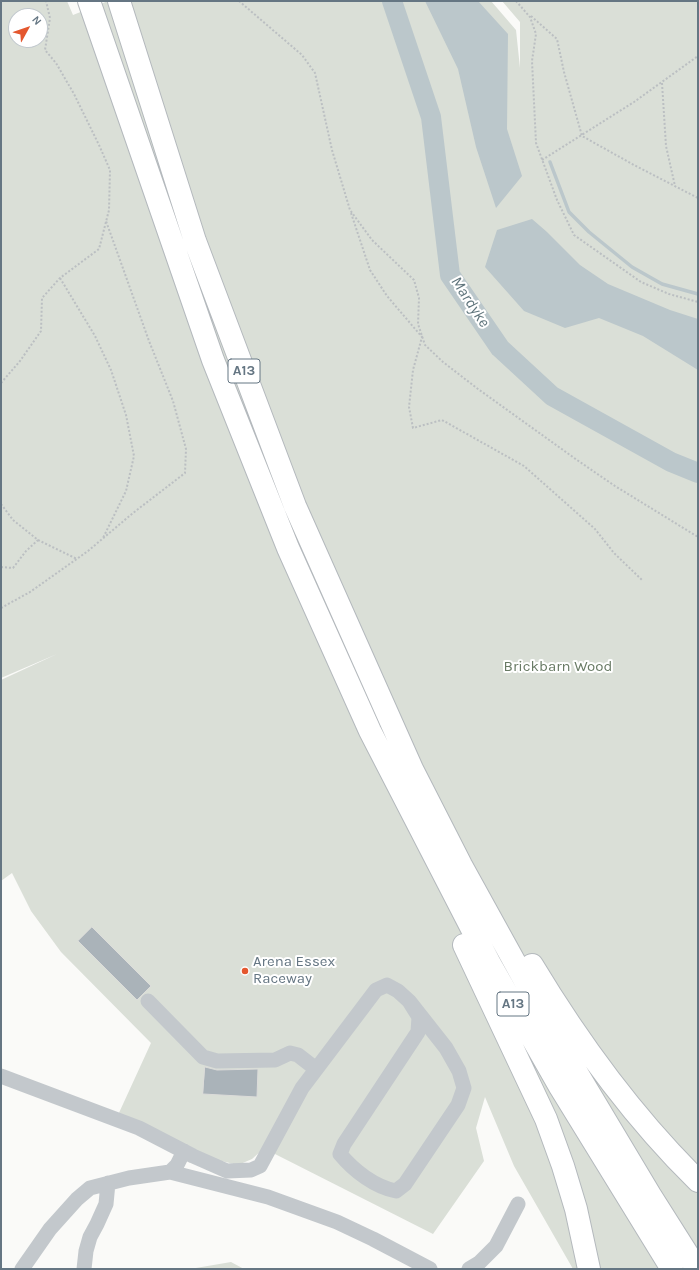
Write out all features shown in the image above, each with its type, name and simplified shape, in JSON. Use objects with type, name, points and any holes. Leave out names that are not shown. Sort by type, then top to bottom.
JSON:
[{"type":"highway","name":"A13","points":[[119,1],[195,241],[295,506],[412,769],[461,865],[544,1015],[646,1188],[697,1269]]},
{"type":"highway","name":"A13","points":[[90,2],[213,360],[288,548],[370,731],[490,964],[560,1087],[672,1269]]},
{"type":"highway","name":"A13","points":[[370,731],[390,790],[546,1119],[563,1166],[576,1209],[589,1269]]},
{"type":"highway","name":"A13","points":[[396,731],[427,771],[459,836],[545,987],[597,1064],[632,1108],[698,1181]]},
{"type":"lane","points":[[1,1076],[139,1128],[227,1171],[251,1170],[260,1166],[302,1088],[376,990],[387,985],[398,990],[409,1001],[446,1048],[459,1071],[464,1088],[458,1105],[405,1184],[396,1191],[386,1189],[365,1176],[349,1165],[340,1154],[344,1144],[418,1032],[419,1017],[409,1001]]},
{"type":"lane","points":[[148,1001],[203,1056],[217,1061],[275,1060],[290,1053],[298,1055],[316,1070]]},
{"type":"lane","points":[[170,1172],[177,1165],[184,1151]]},
{"type":"lane","points":[[22,1269],[50,1229],[77,1199],[90,1188],[129,1178],[170,1172],[268,1197],[282,1202],[351,1229],[430,1269]]},
{"type":"lane","points":[[84,1269],[86,1251],[90,1237],[106,1204],[108,1183]]},
{"type":"lane","points":[[469,1269],[479,1263],[496,1246],[518,1204]]},
{"type":"path","points":[[1,383],[20,361],[41,332],[42,298],[60,278],[99,249],[109,210],[110,170],[74,94],[56,63],[45,50],[50,18],[46,1]]},
{"type":"path","points":[[239,1],[302,55],[315,73],[332,150],[370,270],[387,296],[422,337]]},
{"type":"path","points":[[516,1],[530,17],[536,34],[532,61],[536,143],[557,200],[574,235],[641,282],[669,294],[698,302]]},
{"type":"path","points":[[524,10],[557,39],[564,72],[582,136],[698,198]]},
{"type":"path","points":[[542,160],[582,136],[698,56]]},
{"type":"path","points":[[662,82],[666,146],[675,186]]},
{"type":"path","points":[[350,210],[372,240],[414,280],[419,298],[418,324],[422,337],[425,345],[443,362],[478,389],[615,486],[698,537]]},
{"type":"path","points":[[1,608],[30,592],[77,559],[185,473],[186,449],[173,401],[149,341],[106,221]]},
{"type":"path","points":[[60,278],[95,336],[111,370],[126,415],[134,456],[126,491],[102,539]]},
{"type":"path","points":[[422,337],[413,370],[409,407],[413,428],[442,420],[524,466],[595,529],[614,553],[642,580]]},
{"type":"path","points":[[1,504],[13,520],[38,540],[77,559]]},
{"type":"path","points":[[1,567],[13,568],[26,551],[38,540]]},
{"type":"green space","name":"Brickbarn Wood","points":[[1,1],[67,1],[73,15],[108,1],[491,1],[516,30],[520,68],[520,22],[502,1],[698,1],[698,1269],[573,1269],[514,1166],[485,1097],[476,1128],[484,1161],[433,1234],[273,1153],[261,1151],[252,1159],[238,1165],[213,1159],[118,1115],[151,1043],[61,952],[31,911],[12,873],[1,881],[1,680],[57,654],[1,678]]},
{"type":"green space","points":[[231,1262],[244,1269],[190,1269]]},
{"type":"shaded area","points":[[425,1],[478,1],[508,34],[507,129],[522,176],[496,208],[476,147],[458,69]]},
{"type":"shaded area","points":[[532,219],[580,265],[608,284],[670,310],[698,319],[698,370],[643,336],[599,318],[565,328],[524,311],[485,267],[497,230]]},
{"type":"building","points":[[92,927],[151,986],[137,1000],[78,941]]},
{"type":"building","points":[[205,1067],[217,1070],[258,1069],[257,1097],[203,1094]]},
{"type":"waterway","name":"Mardyke","points":[[392,1],[431,117],[450,275],[500,348],[552,396],[671,462],[698,473]]},
{"type":"waterway","points":[[550,162],[569,212],[589,232],[632,267],[662,284],[698,294]]},
{"type":"place","name":"Arena Essex Raceway","points":[[245,971]]}]
